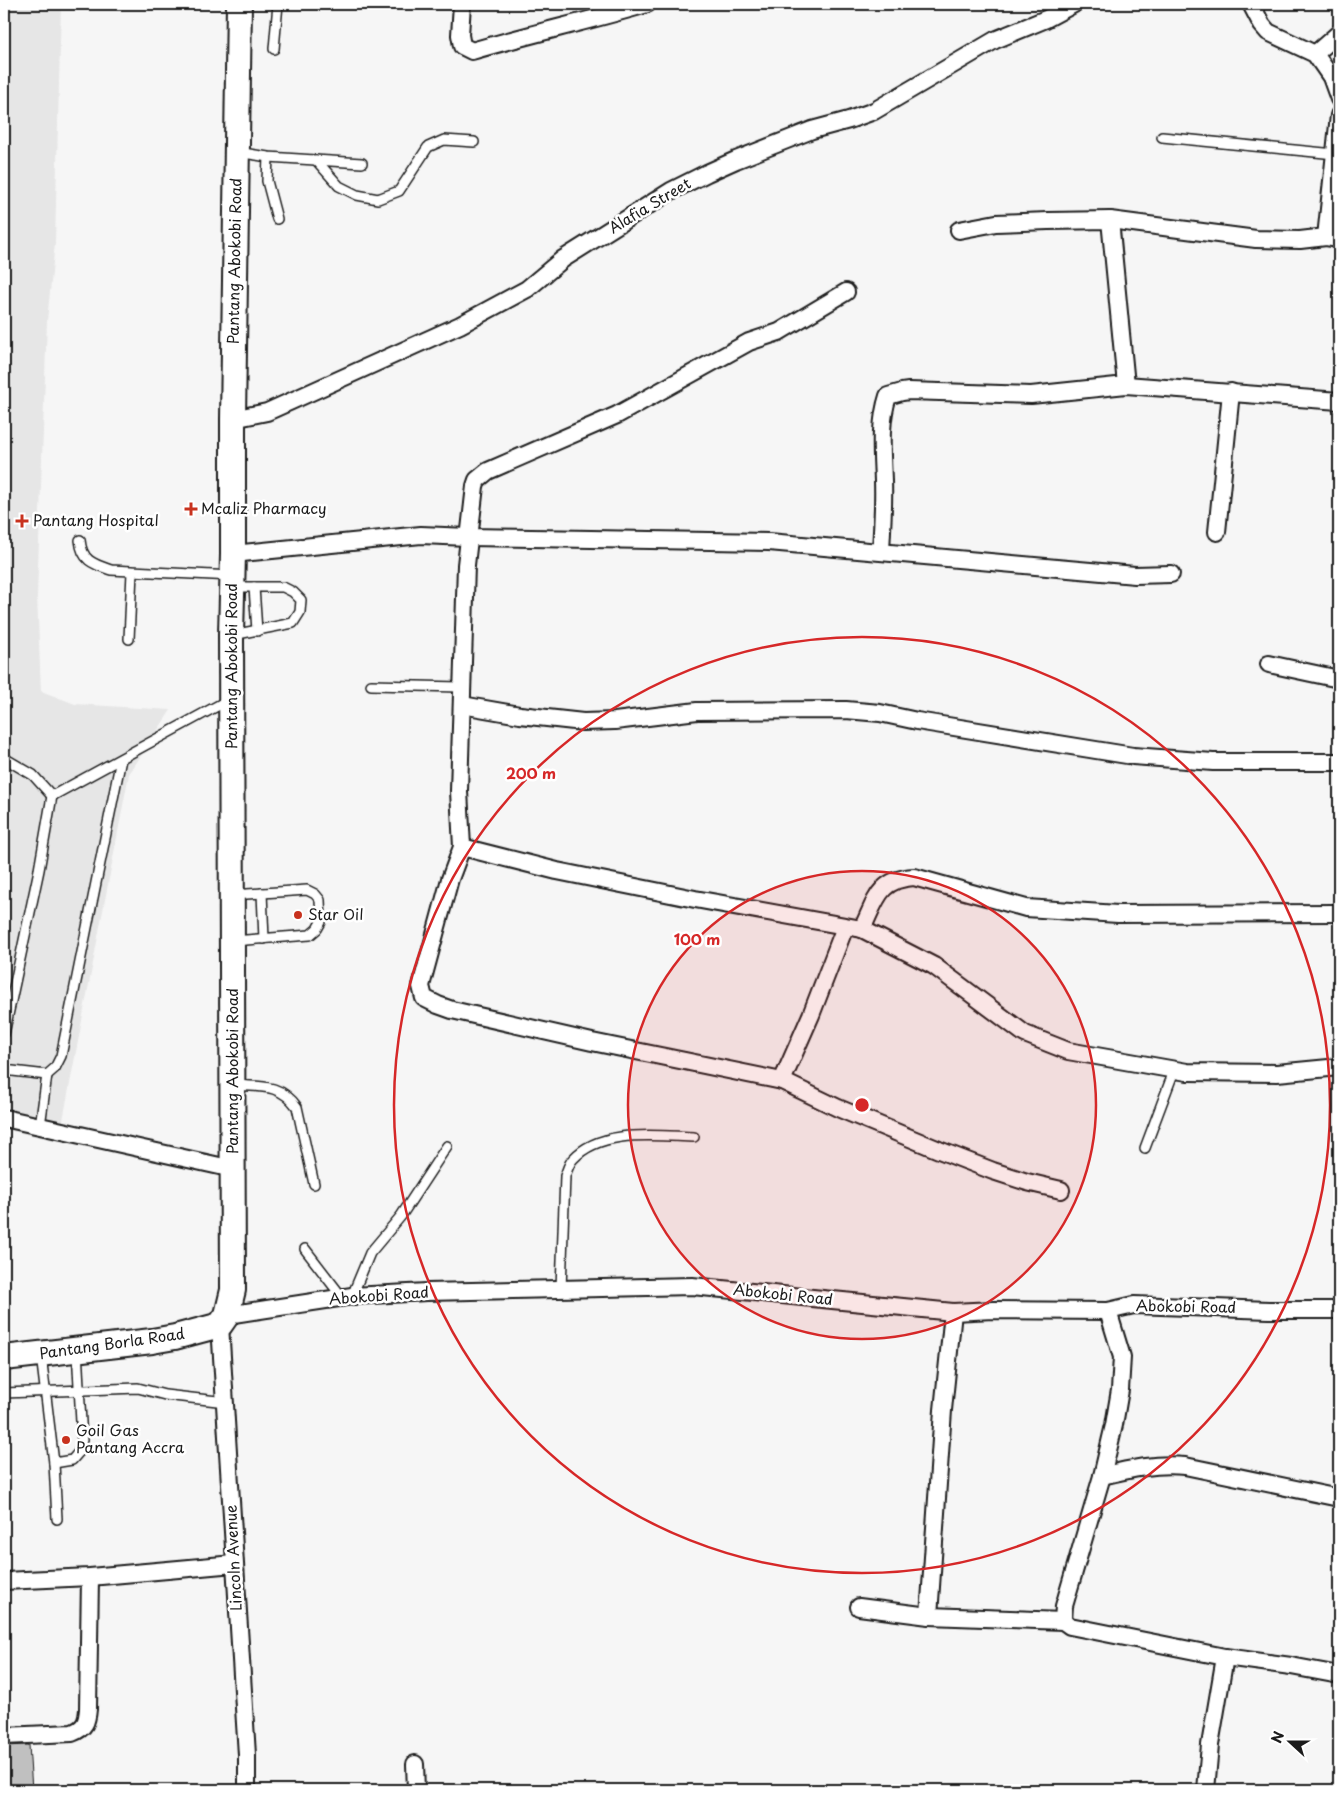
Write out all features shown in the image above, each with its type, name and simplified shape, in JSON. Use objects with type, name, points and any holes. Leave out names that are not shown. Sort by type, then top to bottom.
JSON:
[{"type":"street","name":"Pantang Abokobi Road","points":[[223,1320],[233,1290],[232,698],[230,636],[238,576],[233,419],[239,4]]},
{"type":"street","points":[[462,4],[460,35],[462,46],[472,51],[647,4]]},
{"type":"street","name":"Alafia Street","points":[[233,419],[267,412],[460,325],[527,289],[563,259],[671,191],[729,163],[768,147],[812,130],[850,120],[874,111],[995,40],[1051,10],[1074,4]]},
{"type":"street","points":[[1251,4],[1268,32],[1315,54],[1335,74],[1339,99]]},
{"type":"street","points":[[1315,54],[1339,33]]},
{"type":"street","points":[[959,230],[996,223],[1110,220],[1256,239],[1300,240],[1333,238],[1335,154],[1339,115]]},
{"type":"street","points":[[1110,220],[1126,385]]},
{"type":"street","points":[[846,292],[779,332],[749,342],[617,415],[483,474],[477,480],[468,537],[461,687],[459,791],[462,847],[450,879],[421,986],[424,998],[452,1010],[564,1036],[782,1082],[838,1108],[993,1171],[1061,1190]]},
{"type":"street","points":[[881,551],[883,482],[881,443],[883,409],[888,396],[909,391],[1031,395],[1126,385],[1339,401]]},
{"type":"street","points":[[1216,532],[1231,392]]},
{"type":"street","points":[[238,576],[421,535],[769,542],[1135,575],[1171,574]]},
{"type":"street","points":[[1269,664],[1339,679]]},
{"type":"street","points":[[462,705],[520,715],[583,722],[615,721],[697,711],[846,710],[880,713],[1132,756],[1213,762],[1339,762]]},
{"type":"street","points":[[462,847],[557,870],[853,928],[934,966],[1009,1024],[1031,1037],[1068,1051],[1174,1071],[1277,1073],[1339,1067]]},
{"type":"street","points":[[782,1082],[853,928],[885,886],[903,878],[914,877],[1026,908],[1118,914],[1339,913]]},
{"type":"street","points":[[4,1118],[233,1169]]},
{"type":"street","name":"Abokobi Road","points":[[223,1320],[347,1297],[427,1292],[692,1286],[953,1312],[993,1310],[1108,1311],[1134,1305],[1339,1310]]},
{"type":"street","points":[[1063,1621],[1064,1606],[1102,1476],[1114,1425],[1122,1372],[1122,1357],[1108,1311]]},
{"type":"street","points":[[930,1616],[943,1410],[953,1312]]},
{"type":"street","name":"Pantang Borla Road","points":[[4,1358],[159,1339],[223,1320]]},
{"type":"street","name":"Lincoln Avenue","points":[[223,1320],[234,1564],[247,1755],[247,1790]]},
{"type":"street","points":[[1102,1476],[1131,1469],[1166,1464],[1185,1466],[1339,1498]]},
{"type":"street","points":[[4,1581],[90,1577],[234,1564]]},
{"type":"street","points":[[4,1736],[72,1733],[82,1729],[87,1721],[90,1577]]},
{"type":"street","points":[[859,1607],[930,1616],[1063,1621],[1070,1626],[1225,1657],[1339,1675]]},
{"type":"street","points":[[1206,1790],[1210,1745],[1225,1657]]},
{"type":"street","points":[[415,1764],[416,1790]]},
{"type":"lane","points":[[274,49],[278,4]]},
{"type":"lane","points":[[1162,137],[1335,154]]},
{"type":"lane","points":[[316,160],[339,186],[358,195],[378,199],[399,191],[428,147],[444,140],[474,142]]},
{"type":"lane","points":[[237,152],[268,157],[362,163]]},
{"type":"lane","points":[[268,157],[267,181],[277,219]]},
{"type":"lane","points":[[80,540],[81,552],[86,558],[111,570],[238,576],[283,587],[294,592],[301,600],[300,612],[293,623],[230,636]]},
{"type":"lane","points":[[129,639],[132,572]]},
{"type":"lane","points":[[238,576],[256,631]]},
{"type":"lane","points":[[371,684],[461,687]]},
{"type":"lane","points":[[52,796],[232,698]]},
{"type":"lane","points":[[4,758],[33,775],[52,796]]},
{"type":"lane","points":[[40,1126],[47,1075],[56,1068],[61,1056],[121,759]]},
{"type":"lane","points":[[4,1034],[39,870],[52,796]]},
{"type":"lane","points":[[232,895],[307,890],[315,894],[320,900],[320,922],[317,929],[310,935],[232,941]]},
{"type":"lane","points":[[262,893],[264,939]]},
{"type":"lane","points":[[4,1070],[47,1075]]},
{"type":"lane","points":[[1145,1148],[1174,1071]]},
{"type":"lane","points":[[233,1085],[271,1088],[282,1091],[290,1097],[297,1107],[314,1184]]},
{"type":"lane","points":[[561,1289],[565,1176],[571,1160],[582,1151],[606,1139],[638,1135],[694,1137]]},
{"type":"lane","points":[[305,1249],[347,1297],[370,1253],[401,1216],[447,1146]]},
{"type":"lane","points":[[54,1463],[72,1460],[79,1452],[82,1440],[77,1350]]},
{"type":"lane","points":[[41,1354],[54,1463],[57,1519]]},
{"type":"lane","points":[[4,1393],[138,1388],[165,1395],[226,1402]]},
{"type":"shaded area","name":"Pantang Hospital","points":[[4,4],[61,4],[55,243],[47,321],[37,596],[41,691],[75,704],[171,710],[129,774],[59,1141],[4,1129]]},
{"type":"building","points":[[29,1745],[32,1790],[4,1790],[4,1746]]},
{"type":"place","name":"Mcaliz Pharmacy","points":[[191,509]]},
{"type":"place","name":"Pantang Hospital","points":[[22,521]]},
{"type":"place","name":"Star Oil","points":[[298,915]]},
{"type":"place","name":"Goil Gas Pantang Accra","points":[[66,1440]]}]
